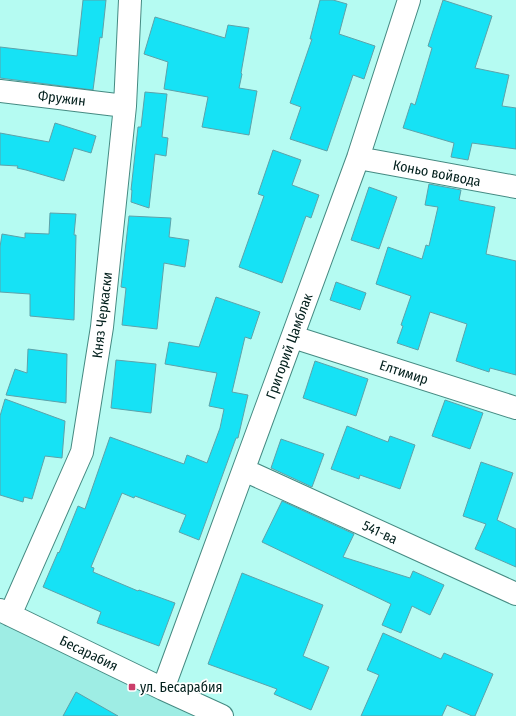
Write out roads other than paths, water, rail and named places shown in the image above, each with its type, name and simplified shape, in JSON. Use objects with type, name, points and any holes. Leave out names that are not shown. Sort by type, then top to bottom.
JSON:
[{"type":"street","name":"Княз Черкаски","points":[[5,612],[82,452],[102,327],[125,106],[130,0]]},
{"type":"street","name":"Григорий Цамблак","points":[[163,689],[358,158],[409,0]]},
{"type":"street","name":"Фружин","points":[[0,91],[125,106]]},
{"type":"street","name":"Коньо войвода","points":[[358,158],[516,188]]},
{"type":"street","name":"Елтимир","points":[[292,337],[516,408]]},
{"type":"street","name":"541-ва","points":[[244,470],[516,594]]},
{"type":"street","name":"Бесарабия","points":[[5,612],[222,716]]},
{"type":"place","name":"ул. Бесарабия","points":[[132,687]]}]
